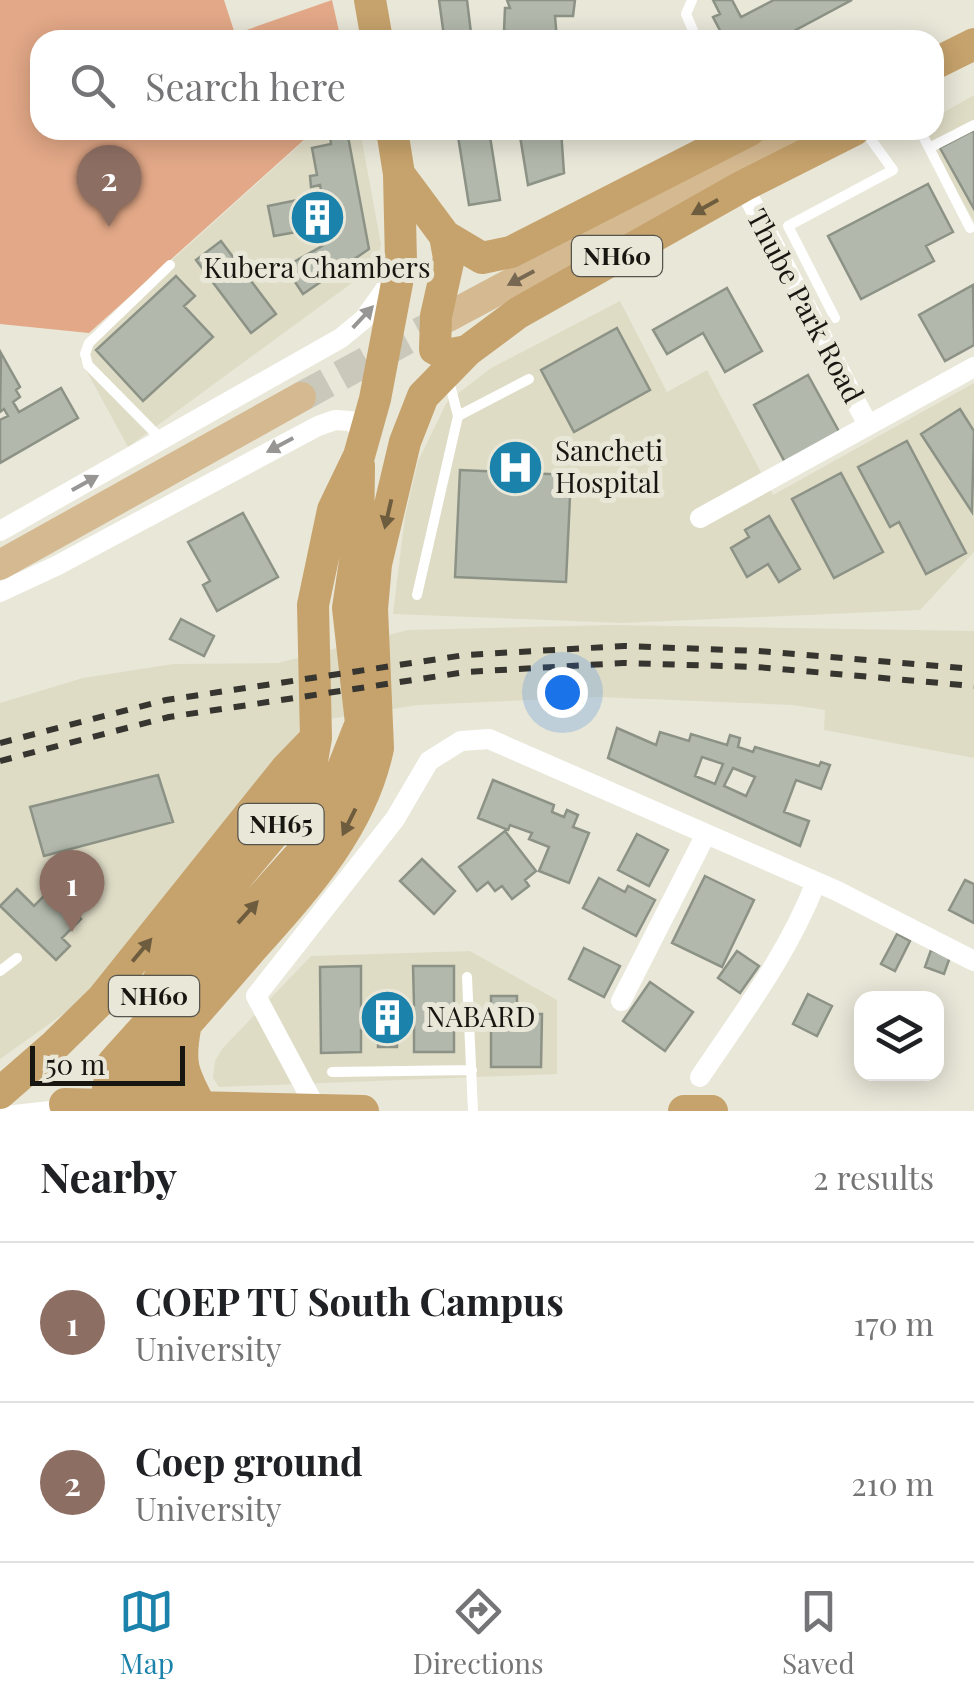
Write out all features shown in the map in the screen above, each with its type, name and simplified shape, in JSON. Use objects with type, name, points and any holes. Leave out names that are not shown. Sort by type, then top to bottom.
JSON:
[{"type":"highway","points":[[370,0],[374,30]]},
{"type":"highway","points":[[944,59],[974,45]]},
{"type":"highway","name":"NH60","points":[[316,738],[313,605],[334,510],[362,445],[376,399],[402,262],[400,174],[394,140]]},
{"type":"highway","name":"NH60","points":[[400,174],[446,236],[482,258],[511,252],[728,140]]},
{"type":"highway","name":"NH60","points":[[105,1093],[136,1080],[318,873],[346,829],[374,770],[360,609],[376,564],[412,421],[423,396],[456,360],[518,313],[743,186],[834,140]]},
{"type":"highway","points":[[446,236],[449,258],[436,316],[435,349],[456,360]]},
{"type":"highway","points":[[360,609],[362,445]]},
{"type":"highway","points":[[61,1108],[105,1093],[299,856],[324,818],[369,727]]},
{"type":"highway","points":[[0,1093],[55,1046],[102,998],[287,768],[316,738]]},
{"type":"highway","name":"NH65","points":[[222,898],[279,828],[309,778],[316,738]]},
{"type":"highway","name":"NH60","points":[[188,1109],[152,1063],[148,1036],[151,1008],[158,981],[175,951],[222,898]]},
{"type":"highway","name":"NH60","points":[[186,1023],[181,1047],[188,1109]]},
{"type":"highway","points":[[61,1108],[105,1093],[188,1109],[363,1111]]},
{"type":"highway","points":[[684,1111],[712,1111]]},
{"type":"main road","points":[[448,317],[777,140]]},
{"type":"main road","points":[[0,565],[301,397]]},
{"type":"street","name":"Thube Park Road","points":[[743,186],[868,425]]},
{"type":"street","points":[[0,531],[341,338],[364,320],[402,262]]},
{"type":"street","name":"Thube Park Road","points":[[700,518],[974,367]]},
{"type":"street","points":[[0,592],[318,426],[334,420],[351,421],[362,445]]},
{"type":"street","points":[[317,1110],[256,996],[395,819],[429,761],[461,740],[488,739],[816,882],[974,961]]},
{"type":"street","points":[[622,1001],[706,834]]},
{"type":"street","points":[[700,1077],[777,965],[816,882]]},
{"type":"lane","points":[[692,0],[686,14],[693,30]]},
{"type":"lane","points":[[929,148],[974,125]]},
{"type":"lane","points":[[835,318],[788,226],[893,170],[871,140]]},
{"type":"lane","points":[[925,140],[970,228]]},
{"type":"lane","points":[[162,440],[88,365],[84,354],[90,343],[170,266]]},
{"type":"lane","points":[[417,595],[458,416],[456,360]]},
{"type":"lane","points":[[458,416],[528,379]]},
{"type":"lane","points":[[0,971],[17,958]]},
{"type":"lane","points":[[467,977],[473,1111]]},
{"type":"lane","points":[[332,1072],[472,1070]]},
{"type":"lane","points":[[6,1111],[61,1108]]},
{"type":"shaded area","points":[[0,0],[224,0],[234,30],[30,30],[30,140],[304,140],[89,333],[0,324]]},
{"type":"shaded area","points":[[332,0],[339,30],[246,30]]},
{"type":"shaded area","points":[[974,95],[974,222],[929,140],[944,140],[944,112]]},
{"type":"shaded area","points":[[305,140],[362,140],[381,244],[378,260],[371,269],[128,447],[80,359],[90,334]]},
{"type":"shaded area","points":[[620,301],[667,392],[707,370],[773,495],[974,383],[974,552],[920,610],[622,623],[393,614],[405,516],[418,461],[447,402],[491,368]]},
{"type":"shaded area","points":[[614,625],[974,631],[974,758],[824,730],[825,710],[792,705],[598,697],[418,705],[310,722],[87,997],[0,1059],[0,703],[83,678],[173,664],[278,663],[408,630]]},
{"type":"shaded area","points":[[470,951],[557,1000],[557,1074],[219,1087],[213,1078],[215,1061],[222,1049],[311,956]]},
{"type":"building","points":[[439,0],[467,0],[471,30],[443,30]]},
{"type":"building","points":[[507,0],[575,0],[573,16],[555,16],[556,30],[504,30],[505,8],[510,8]]},
{"type":"building","points":[[713,0],[732,0],[741,17],[774,0],[852,0],[796,30],[720,30],[713,17],[720,14]]},
{"type":"building","points":[[974,130],[974,209],[940,148]]},
{"type":"building","name":"Kubera Chambers","points":[[331,140],[349,140],[369,249],[303,294],[285,267],[322,246],[319,228],[274,236],[268,206],[322,195],[320,185],[311,187],[310,176],[317,175],[312,148],[331,144]]},
{"type":"building","points":[[459,140],[491,140],[500,200],[469,205]]},
{"type":"building","points":[[521,140],[562,140],[564,173],[528,185]]},
{"type":"building","points":[[928,184],[953,232],[926,246],[934,261],[861,299],[828,236]]},
{"type":"building","points":[[221,241],[276,314],[251,333],[196,260]]},
{"type":"building","points":[[176,276],[195,296],[184,306],[213,337],[143,401],[96,350]]},
{"type":"building","points":[[973,285],[974,345],[945,361],[919,315]]},
{"type":"building","points":[[727,288],[762,351],[725,372],[703,333],[667,354],[653,330]]},
{"type":"building","points":[[617,328],[650,390],[574,432],[541,370]]},
{"type":"building","points":[[1,353],[20,387],[16,390],[20,397],[13,402],[19,412],[61,388],[78,418],[0,463],[0,420],[8,416],[4,409],[0,412]]},
{"type":"building","points":[[808,375],[842,437],[787,466],[754,405]]},
{"type":"building","points":[[960,409],[974,431],[972,512],[921,434]]},
{"type":"building","points":[[907,441],[966,553],[926,574],[899,522],[890,527],[858,467]]},
{"type":"building","points":[[460,470],[571,475],[566,582],[455,577]]},
{"type":"building","points":[[841,473],[883,552],[834,578],[792,499]]},
{"type":"building","points":[[243,513],[278,577],[217,611],[203,585],[210,581],[188,542]]},
{"type":"building","points":[[769,516],[800,569],[779,582],[768,564],[747,577],[731,548],[749,537],[745,530]]},
{"type":"building","points":[[181,619],[214,636],[204,656],[170,639]]},
{"type":"building","points":[[617,728],[656,745],[660,732],[689,741],[691,734],[727,745],[730,735],[740,738],[738,747],[753,752],[755,747],[819,766],[821,762],[830,765],[821,789],[796,780],[784,812],[809,821],[800,846],[608,758]],"holes":[[[702,757],[723,764],[715,784],[695,776]],[[733,768],[755,777],[746,796],[724,786]]]},
{"type":"building","points":[[158,775],[173,822],[44,856],[30,807]]},
{"type":"building","points":[[493,780],[554,805],[552,812],[564,817],[567,810],[578,815],[573,827],[589,833],[569,883],[539,871],[549,847],[529,839],[532,833],[510,825],[508,830],[478,818]]},
{"type":"building","points":[[505,831],[536,871],[525,880],[529,886],[512,899],[502,886],[495,891],[488,882],[477,891],[459,867]]},
{"type":"building","points":[[637,834],[668,850],[649,886],[618,870]]},
{"type":"building","points":[[422,859],[455,891],[434,914],[400,881]]},
{"type":"building","points":[[705,876],[754,900],[722,967],[672,943]]},
{"type":"building","points":[[599,878],[625,892],[628,886],[655,900],[636,936],[583,908]]},
{"type":"building","points":[[965,880],[974,884],[974,923],[949,910]]},
{"type":"building","points":[[17,889],[34,906],[51,889],[81,919],[62,938],[70,946],[56,960],[0,906]]},
{"type":"building","points":[[897,934],[910,941],[895,971],[881,964]]},
{"type":"building","points":[[584,948],[620,966],[604,997],[569,979]]},
{"type":"building","points":[[931,950],[950,957],[944,974],[925,967]]},
{"type":"building","points":[[737,951],[759,966],[740,993],[718,978]]},
{"type":"building","name":"NABARD","points":[[361,966],[361,1006],[414,1005],[413,966],[454,966],[454,1052],[414,1052],[414,1027],[397,1028],[397,1047],[378,1047],[378,1030],[361,1030],[361,1052],[321,1053],[320,967]]},
{"type":"building","points":[[650,982],[693,1012],[665,1051],[623,1021]]},
{"type":"building","points":[[808,994],[832,1006],[817,1036],[793,1024]]},
{"type":"building","points":[[491,996],[517,996],[517,1014],[542,1014],[541,1067],[491,1067]]},
{"type":"tunnel","points":[[301,397],[448,317]]},
{"type":"railway","points":[[0,743],[166,700],[465,655],[624,646],[758,651],[974,669]]},
{"type":"railway","points":[[0,761],[169,717],[466,672],[623,663],[757,667],[974,686]]},
{"type":"place","name":"Kubera Chambers","points":[[317,217]]},
{"type":"place","name":"Coep ground","points":[[109,227]]},
{"type":"place","name":"Sancheti Hospital","points":[[516,467]]},
{"type":"place","name":"COEP TU South Campus","points":[[72,932]]},
{"type":"place","name":"NABARD","points":[[387,1017]]}]
